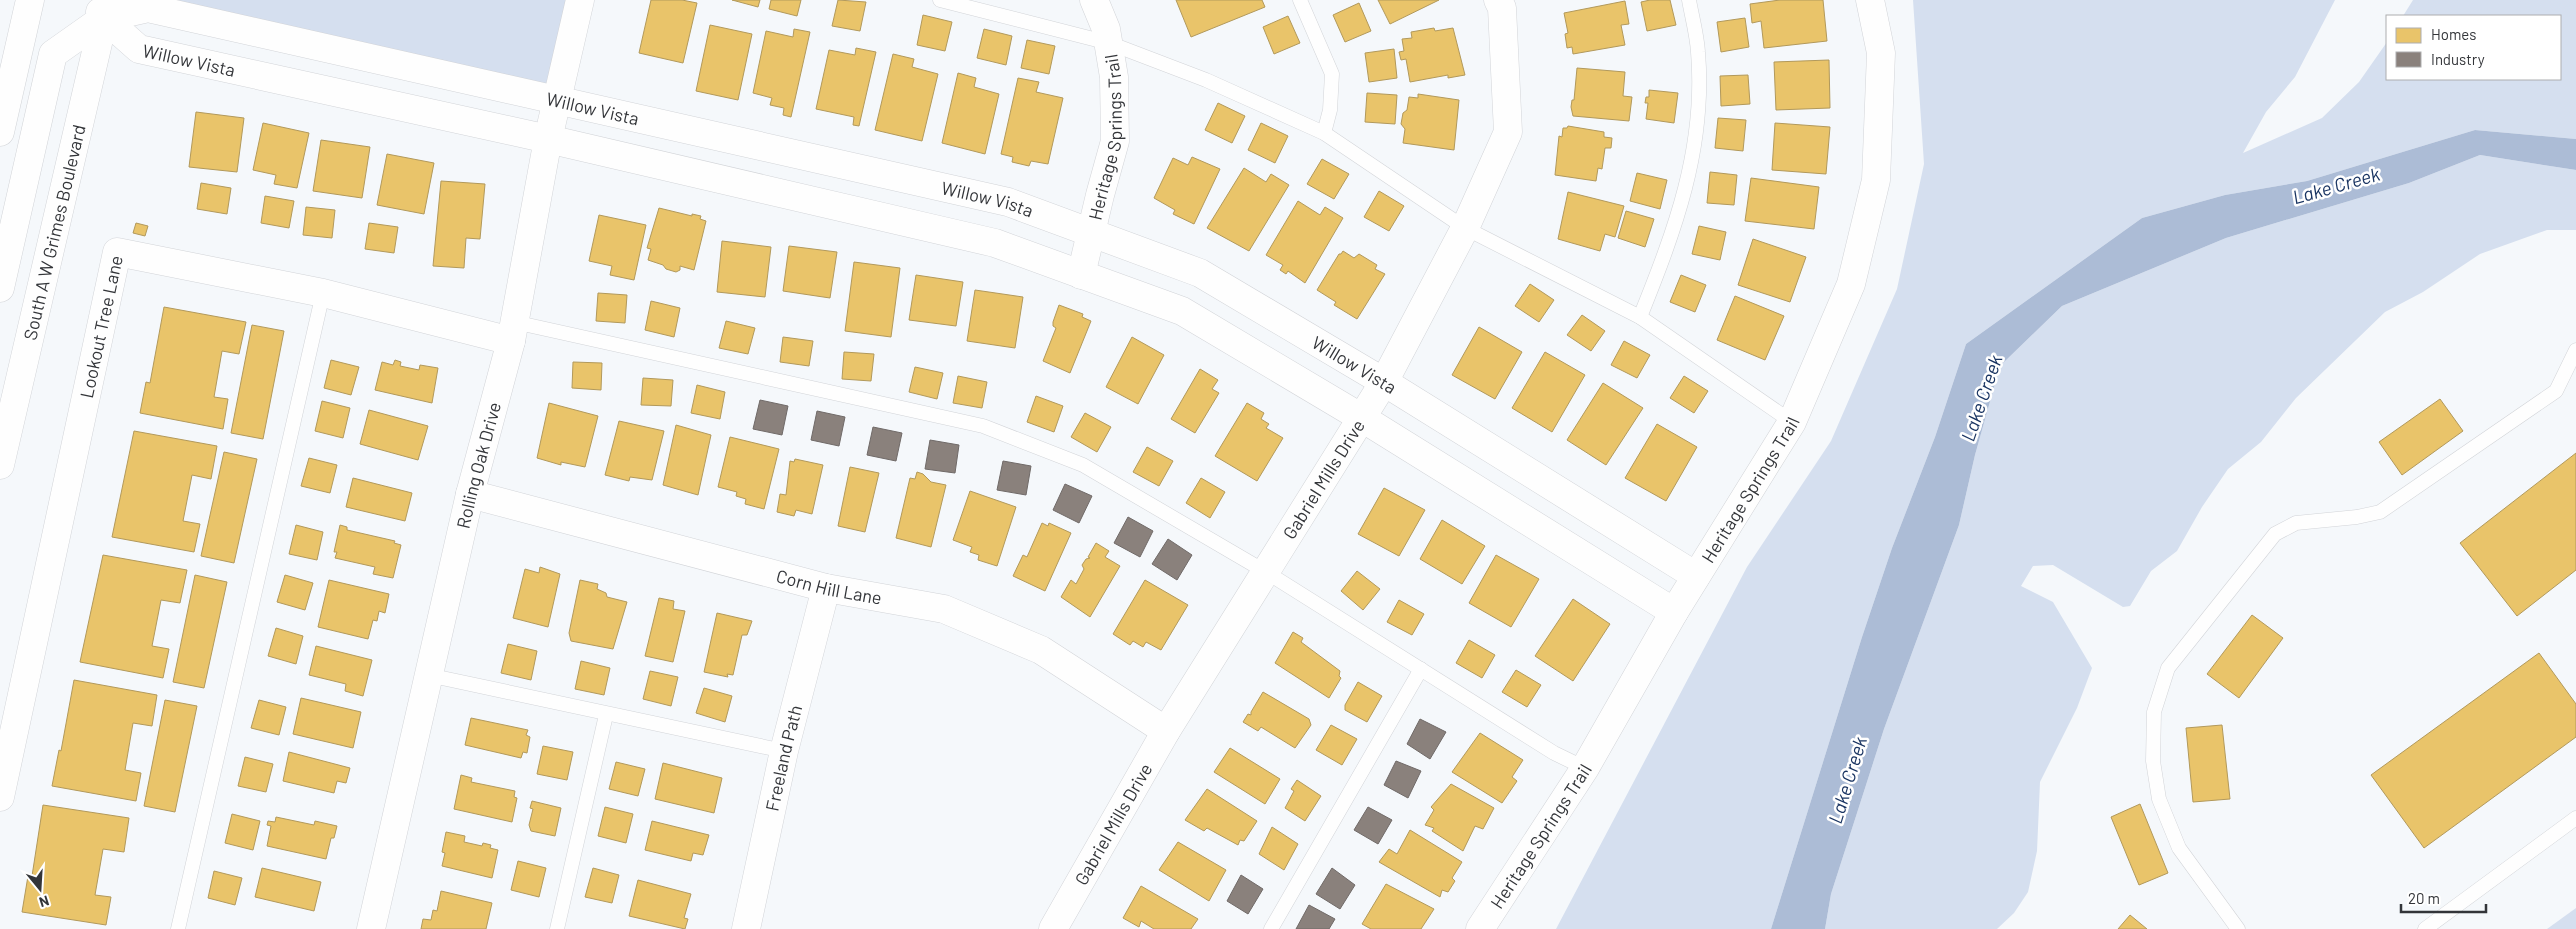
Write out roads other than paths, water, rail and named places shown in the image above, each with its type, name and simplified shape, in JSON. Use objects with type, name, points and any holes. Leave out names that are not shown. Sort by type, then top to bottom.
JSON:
[{"type":"street","points":[[0,132],[30,0]]},
{"type":"street","name":"Rolling Oak Drive","points":[[371,929],[470,494],[512,332],[548,139],[580,0]]},
{"type":"street","name":"Heritage Springs Trail","points":[[1081,275],[1115,140],[1114,76],[1106,28],[1094,0]]},
{"type":"street","name":"Gabriel Mills Drive","points":[[1053,929],[1166,731],[1384,382],[1466,228],[1508,132],[1502,8],[1498,0]]},
{"type":"street","name":"Heritage Springs Trail","points":[[1480,929],[1585,768],[1674,612],[1792,422],[1851,284],[1876,180],[1881,53],[1870,0]]},
{"type":"street","points":[[0,288],[53,54],[101,6]]},
{"type":"street","name":"Willow Vista","points":[[101,6],[148,8],[1008,202],[1200,272],[1384,382],[1696,576]]},
{"type":"street","name":"Willow Vista","points":[[101,6],[135,48],[548,139],[995,243],[1182,311],[1362,418],[1674,612]]},
{"type":"street","name":"South A W Grimes Boulevard","points":[[0,465],[101,6]]},
{"type":"street","name":"Lookout Tree Lane","points":[[0,797],[117,252],[512,332]]},
{"type":"street","name":"Corn Hill Lane","points":[[470,494],[826,588],[944,609],[1041,650],[1166,731]]},
{"type":"street","name":"Freeland Path","points":[[746,929],[784,751],[826,588]]},
{"type":"lane","points":[[940,0],[1109,43],[1206,80],[1324,133],[1466,228],[1640,317],[1792,422]]},
{"type":"lane","points":[[1300,0],[1332,74],[1330,110],[1324,133]]},
{"type":"lane","points":[[1640,317],[1670,242],[1689,180],[1699,119],[1698,52],[1688,0]]},
{"type":"lane","points":[[178,929],[323,293]]},
{"type":"lane","points":[[512,332],[984,426],[1083,465],[1266,572],[1554,753],[1585,768]]},
{"type":"lane","points":[[2238,929],[2179,848],[2159,799],[2153,761],[2154,712],[2168,668],[2275,534],[2296,523],[2357,517],[2380,512],[2556,390],[2576,350]]},
{"type":"lane","points":[[1271,929],[1421,669]]},
{"type":"lane","points":[[428,675],[606,715],[784,751]]},
{"type":"lane","points":[[556,929],[606,715]]},
{"type":"lane","points":[[2425,929],[2576,818]]},
{"type":"water","name":"Lake Creek","points":[[2475,130],[2576,139],[2576,170],[2480,155],[2409,183],[2226,238],[2062,306],[2000,366],[1975,455],[1959,525],[1884,729],[1831,894],[1825,929],[1771,929],[1862,637],[1892,548],[1935,437],[1966,344],[2142,218],[2225,195],[2307,181]]}]
